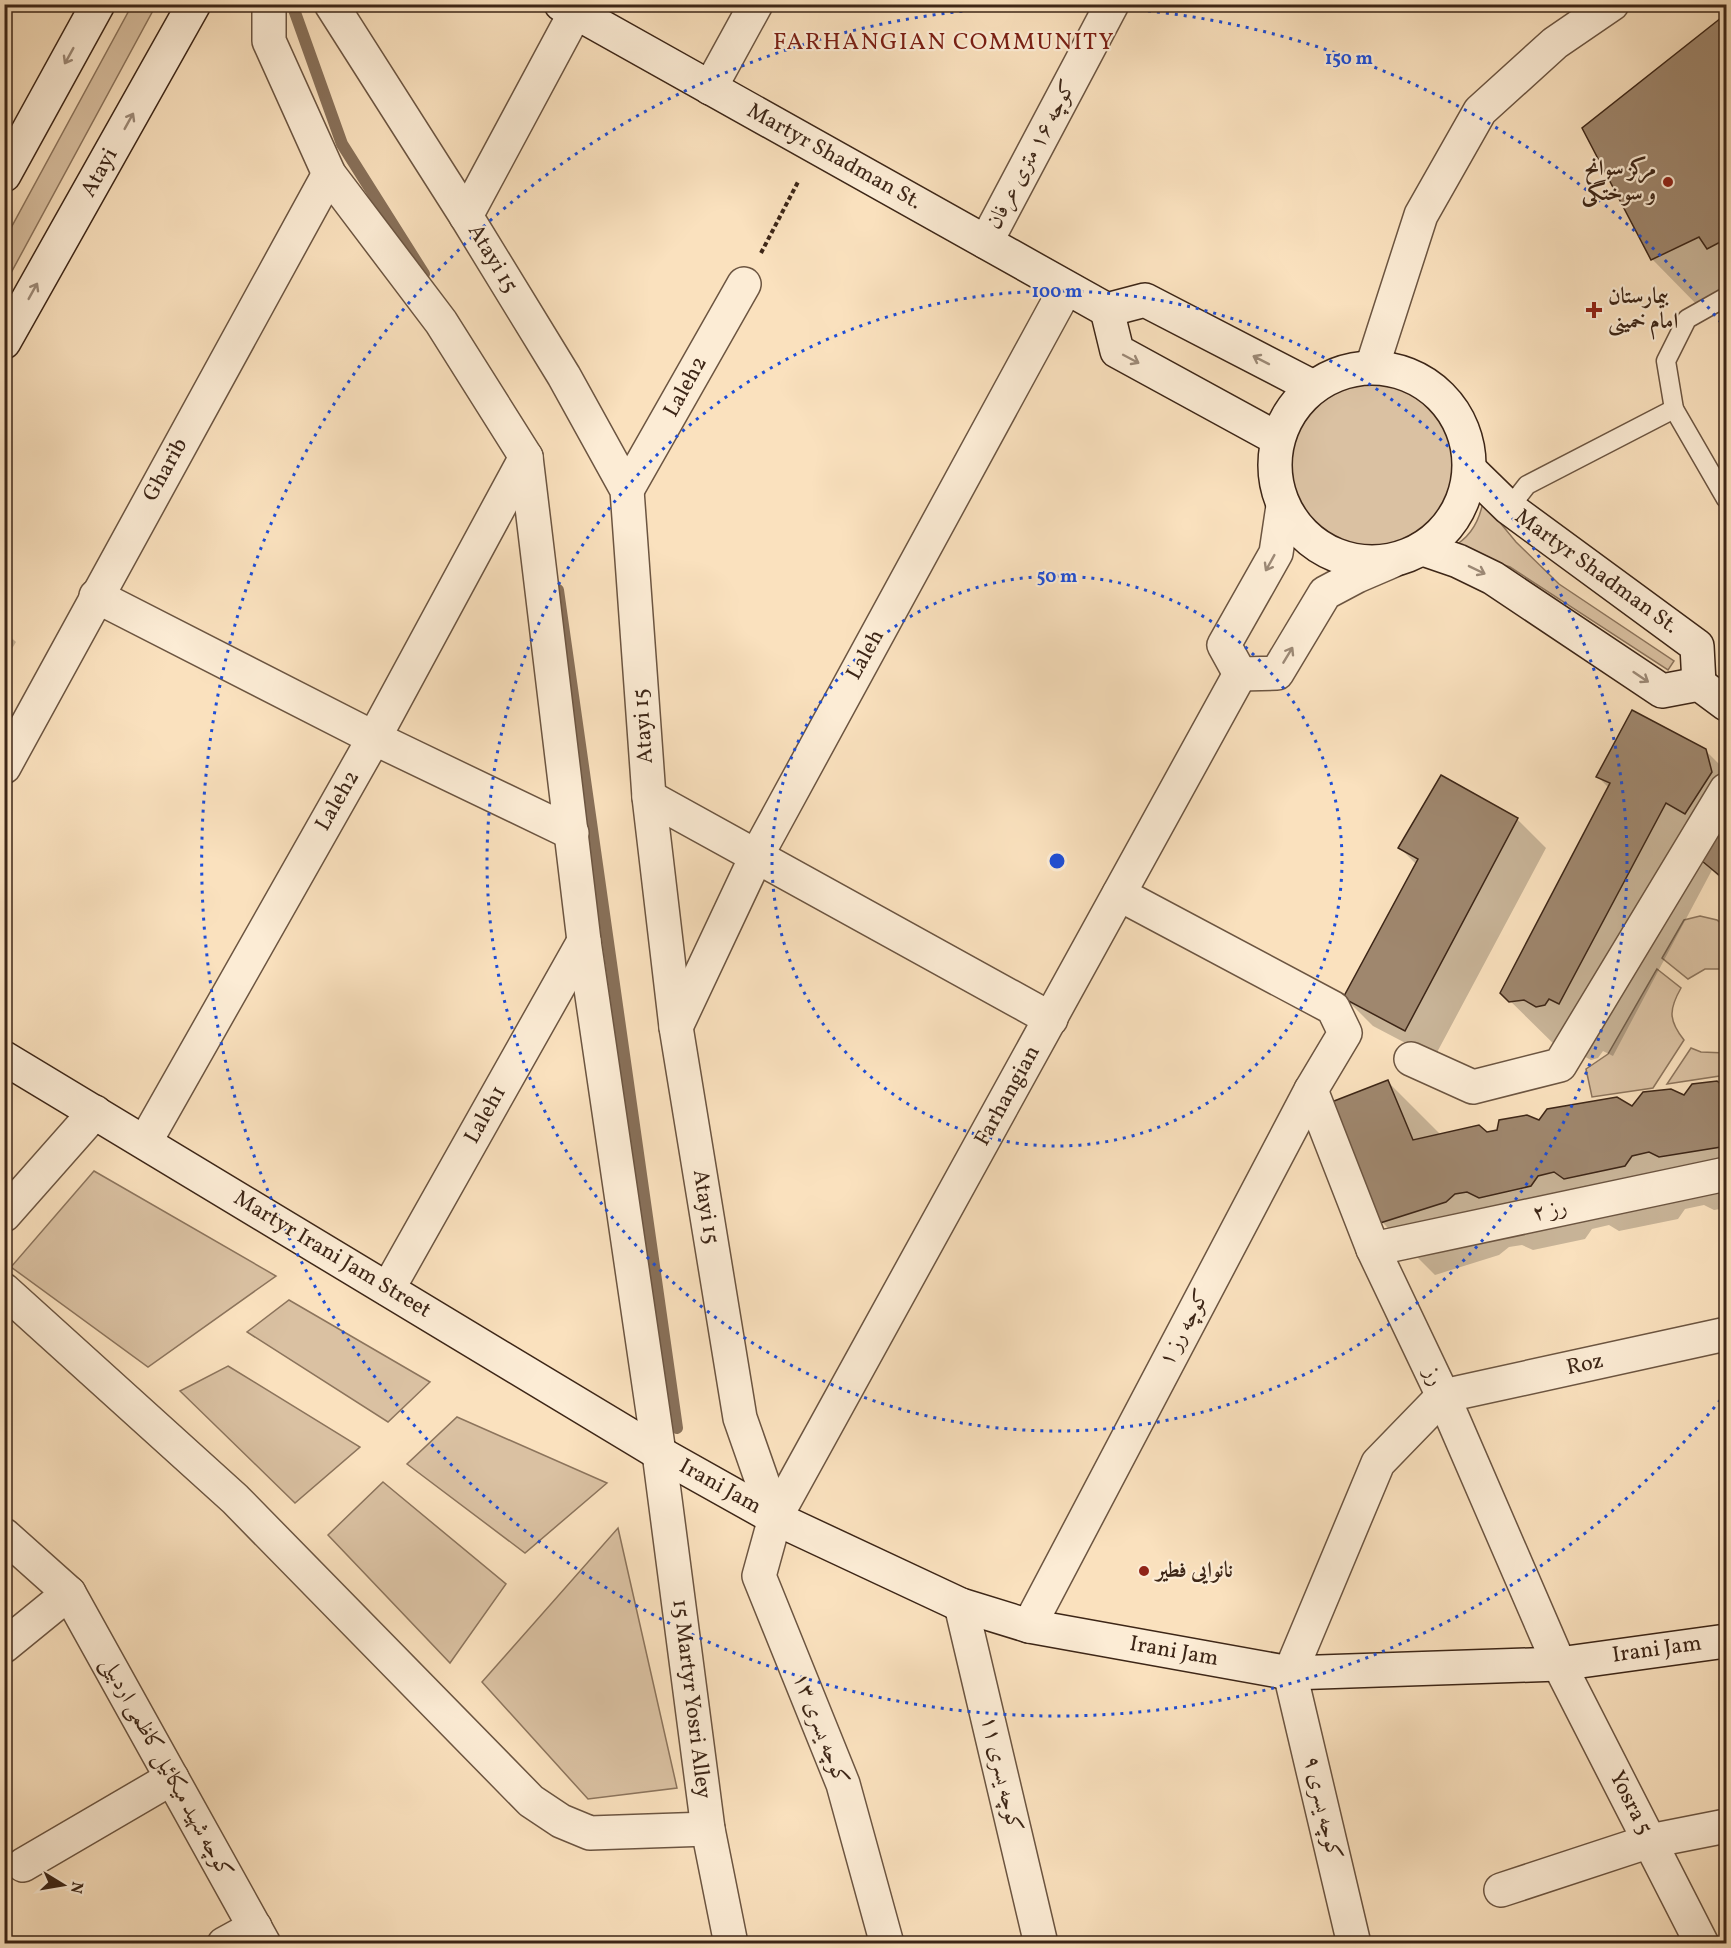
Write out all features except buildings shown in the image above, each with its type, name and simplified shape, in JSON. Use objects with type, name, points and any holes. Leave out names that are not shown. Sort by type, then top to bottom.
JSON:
[{"type":"street","points":[[4,175],[98,4]]},
{"type":"street","name":"Atayi","points":[[4,342],[194,4]]},
{"type":"street","points":[[269,4],[269,41],[328,174],[441,322],[526,457],[584,941],[659,1453]]},
{"type":"street","name":"Atayi 15","points":[[331,4],[466,216],[564,376],[627,490],[649,797],[676,1027],[740,1418],[775,1518]]},
{"type":"street","points":[[710,88],[756,4]]},
{"type":"street","name":"کوچه ۱۶ متری عرفان","points":[[986,242],[1112,4]]},
{"type":"street","points":[[1372,367],[1421,215],[1480,111],[1555,43],[1612,4]]},
{"type":"street","points":[[466,216],[568,9]]},
{"type":"street","name":"Martyr Shadman St.","points":[[568,9],[1107,310]]},
{"type":"street","name":"Gharib","points":[[4,767],[328,174]]},
{"type":"street","name":"Laleh2","points":[[627,490],[744,284]]},
{"type":"street","name":"Laleh","points":[[676,1027],[757,855],[1066,288]]},
{"type":"street","points":[[1278,439],[1117,351],[1107,310],[1145,300],[1313,387]]},
{"type":"street","points":[[1283,506],[1276,553],[1224,645],[1240,674],[1277,673],[1325,593],[1356,576],[1423,549],[1447,528],[1463,501],[1470,470],[1466,438],[1453,410],[1431,387],[1403,372],[1372,367],[1341,372],[1313,387],[1290,411],[1278,439],[1274,474],[1283,506],[1302,533],[1328,553],[1360,563],[1392,561]]},
{"type":"street","name":"Laleh2","points":[[145,1142],[374,738],[526,457]]},
{"type":"street","name":"Martyr Shadman St.","points":[[1470,470],[1509,508],[1697,646],[1699,684]]},
{"type":"street","points":[[1423,549],[1458,561],[1493,578],[1662,691],[1699,684],[1726,704]]},
{"type":"street","points":[[96,596],[374,738],[572,833]]},
{"type":"street","name":"Farhangian","points":[[775,1518],[1240,674]]},
{"type":"street","points":[[1411,1059],[1473,1087],[1560,1065],[1726,790]]},
{"type":"street","points":[[649,797],[1051,1019]]},
{"type":"street","name":"کوچه رز ۱","points":[[1029,1626],[1311,1090],[1345,1033],[1333,1008],[1119,894]]},
{"type":"street","name":"Laleh1","points":[[388,1289],[584,941]]},
{"type":"street","name":"Martyr Irani Jam Street","points":[[4,1058],[659,1453]]},
{"type":"street","name":"رز","points":[[1311,1090],[1373,1249],[1443,1396],[1559,1664]]},
{"type":"street","points":[[4,1215],[95,1112]]},
{"type":"street","name":"رز ۲","points":[[1373,1249],[1726,1174]]},
{"type":"street","points":[[4,1290],[235,1499],[531,1802],[561,1821],[590,1833],[708,1829]]},
{"type":"street","name":"Roz","points":[[1443,1396],[1726,1334]]},
{"type":"street","points":[[1290,1673],[1378,1463],[1443,1396]]},
{"type":"street","name":"Irani Jam","points":[[659,1453],[775,1518],[961,1605],[1029,1626],[1290,1673],[1559,1664],[1726,1641]]},
{"type":"street","name":"15 Martyr Yosri Alley","points":[[659,1453],[708,1829],[731,1944]]},
{"type":"street","name":"کوچه یسری ۱۳","points":[[775,1518],[759,1576],[843,1784],[886,1944]]},
{"type":"street","name":"کوچه شهید میکائیل کاظمی اردبیلی","points":[[4,1535],[69,1593],[259,1935]]},
{"type":"street","points":[[4,1646],[69,1593]]},
{"type":"street","name":"کوچه یسری ۱۱","points":[[961,1605],[1041,1944]]},
{"type":"street","name":"Yosra 5","points":[[1559,1664],[1702,1944]]},
{"type":"street","name":"کوچه یسری ۹","points":[[1290,1673],[1354,1944]]},
{"type":"street","points":[[23,1865],[172,1778]]},
{"type":"street","points":[[1501,1890],[1650,1842],[1726,1826]]},
{"type":"street","points":[[224,1944],[259,1935]]},
{"type":"lane","points":[[1726,297],[1688,319],[1666,361],[1674,409],[1726,499]]},
{"type":"lane","points":[[1509,508],[1527,485],[1674,409]]},
{"type":"path","points":[[744,284],[816,148]]},
{"type":"shaded area","points":[[132,5],[156,5],[5,284],[5,239]]},
{"type":"shaded area","points":[[1373,383],[1389,384],[1404,389],[1431,407],[1449,434],[1454,449],[1454,481],[1449,496],[1431,523],[1404,541],[1389,546],[1373,547],[1357,546],[1342,541],[1315,523],[1297,496],[1292,481],[1291,465],[1292,449],[1297,434],[1315,407],[1342,389],[1357,384]]},
{"type":"shaded area","points":[[1483,502],[1516,542],[1559,584],[1674,661],[1668,670],[1510,567],[1452,547],[1473,529]]},
{"type":"shaded area","points":[[1700,916],[1717,920],[1726,928],[1726,969],[1705,969],[1688,979],[1662,958],[1684,920]]},
{"type":"shaded area","points":[[1657,969],[1681,988],[1674,1002],[1672,1014],[1675,1026],[1684,1040],[1653,1088],[1592,1097],[1586,1069],[1608,1054]]},
{"type":"shaded area","points":[[1691,1048],[1701,1052],[1726,1053],[1726,1075],[1667,1084]]},
{"type":"shaded area","points":[[94,1171],[276,1276],[148,1367],[11,1267]]},
{"type":"shaded area","points":[[289,1300],[430,1382],[388,1422],[247,1332]]},
{"type":"shaded area","points":[[228,1366],[360,1447],[295,1503],[180,1391]]},
{"type":"shaded area","points":[[457,1417],[607,1483],[525,1553],[407,1464]]},
{"type":"shaded area","points":[[383,1482],[506,1584],[450,1663],[328,1535]]},
{"type":"shaded area","points":[[618,1528],[677,1788],[588,1799],[482,1682]]},
{"type":"waterway","points":[[292,4],[342,144],[424,274]]},
{"type":"waterway","points":[[558,590],[677,1428]]},
{"type":"place","name":"مرکز سوانح و سوختگی","points":[[1668,182]]},
{"type":"place","name":"بیمارستان امام خمینی","points":[[1594,310]]},
{"type":"place","name":"نانوایی فطیر","points":[[1144,1571]]},
{"type":"district","name":"FARHANGIAN COMMUNITY","points":[[944,43]]}]
